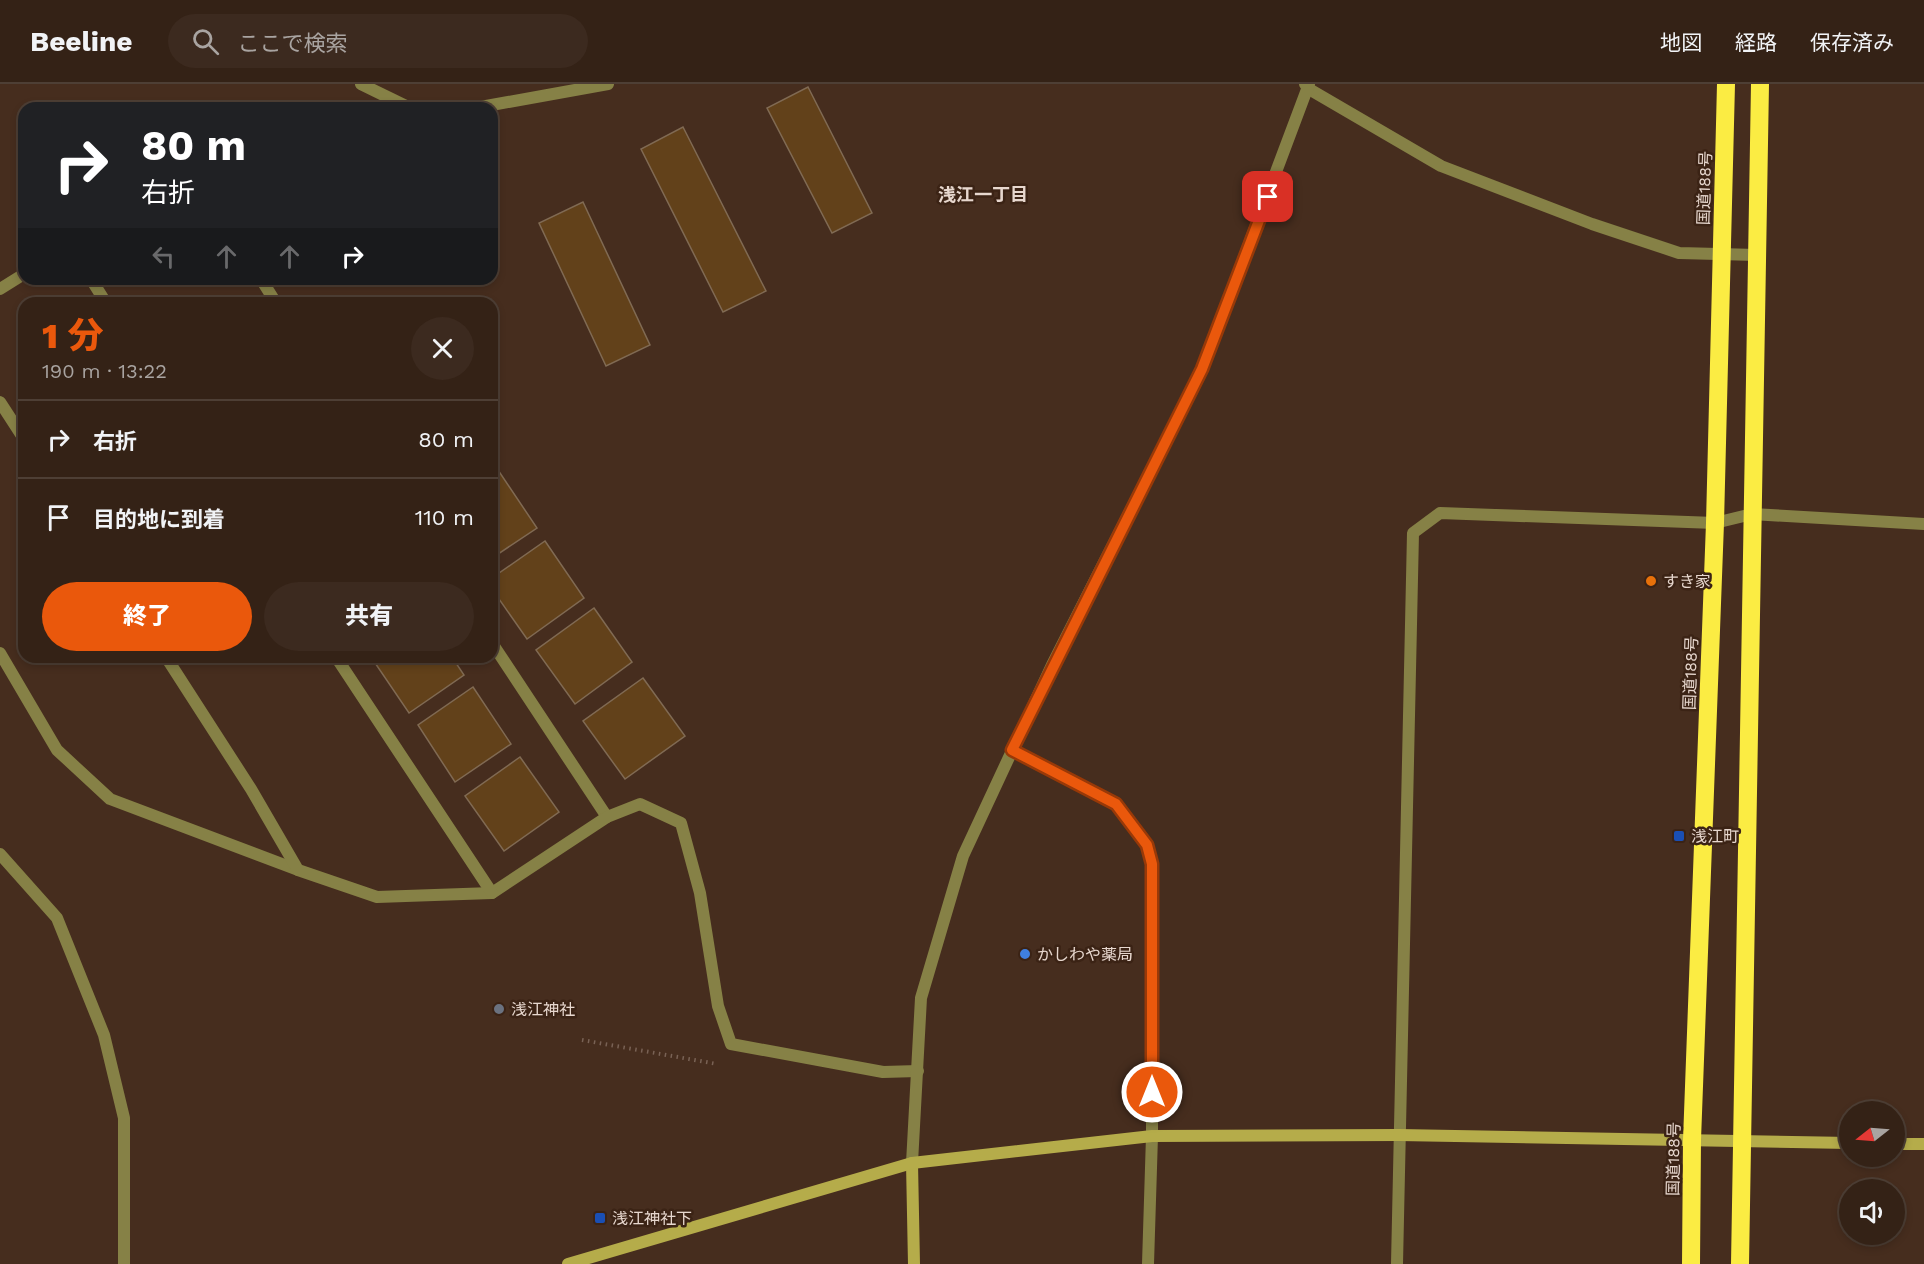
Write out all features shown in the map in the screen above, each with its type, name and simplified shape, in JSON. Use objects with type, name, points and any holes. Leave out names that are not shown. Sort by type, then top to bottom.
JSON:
[{"type":"highway","name":"国道188号","points":[[1691,1264],[1692,1140],[1715,523],[1726,84]]},
{"type":"highway","points":[[1740,1264],[1744,1142],[1760,84]]},
{"type":"street","points":[[361,84],[398,102]]},
{"type":"street","points":[[498,104],[608,84]]},
{"type":"street","points":[[914,1264],[912,1163],[921,998],[963,856],[1012,750],[1202,369],[1308,86],[1441,166],[1592,224],[1679,253],[1722,256],[1757,255]]},
{"type":"street","points":[[0,289],[18,278]]},
{"type":"street","points":[[2,409],[18,431]]},
{"type":"street","points":[[1397,1264],[1413,533],[1440,513],[1715,523],[1752,514],[1924,524]]},
{"type":"street","points":[[498,652],[607,817]]},
{"type":"street","points":[[0,653],[57,750],[110,799],[298,870],[377,897],[492,893],[607,817],[640,804],[681,823],[700,893],[718,1006],[731,1044],[883,1072],[918,1071]]},
{"type":"street","points":[[170,663],[251,789],[298,870]]},
{"type":"street","points":[[340,663],[492,893]]},
{"type":"street","points":[[1012,750],[1116,804],[1147,845],[1152,864],[1152,1136],[1148,1264]]},
{"type":"street","points":[[0,854],[57,918],[104,1035],[124,1118],[124,1264]]},
{"type":"street","points":[[568,1264],[912,1163],[1152,1136],[1400,1135],[1839,1143]]},
{"type":"street","points":[[1905,1144],[1924,1144]]},
{"type":"building","points":[[808,87],[872,213],[832,233],[767,108]]},
{"type":"building","points":[[683,127],[766,291],[723,312],[641,149]]},
{"type":"building","points":[[583,202],[650,345],[606,366],[539,223]]},
{"type":"building","points":[[498,470],[537,528],[498,554]]},
{"type":"building","points":[[545,541],[584,598],[527,639],[498,598],[498,574]]},
{"type":"building","points":[[594,608],[632,662],[575,704],[536,650]]},
{"type":"building","points":[[375,663],[456,663],[464,675],[409,713]]},
{"type":"building","points":[[643,678],[685,736],[625,779],[583,721]]},
{"type":"building","points":[[473,687],[511,744],[455,782],[418,725]]},
{"type":"building","points":[[520,757],[559,812],[504,851],[465,796]]},
{"type":"place","name":"すき家","points":[[1651,581]]},
{"type":"place","name":"浅江町","points":[[1679,836]]},
{"type":"place","name":"かしわや薬局","points":[[1025,954]]},
{"type":"place","name":"浅江神社","points":[[499,1009]]},
{"type":"place","name":"浅江神社下","points":[[600,1218]]},
{"type":"district","name":"浅江一丁目","points":[[983,195]]},
{"type":"route","points":[[1152,1092],[1152,864],[1147,845],[1116,804],[1012,750],[1052,665],[1202,369],[1268,197]]}]
